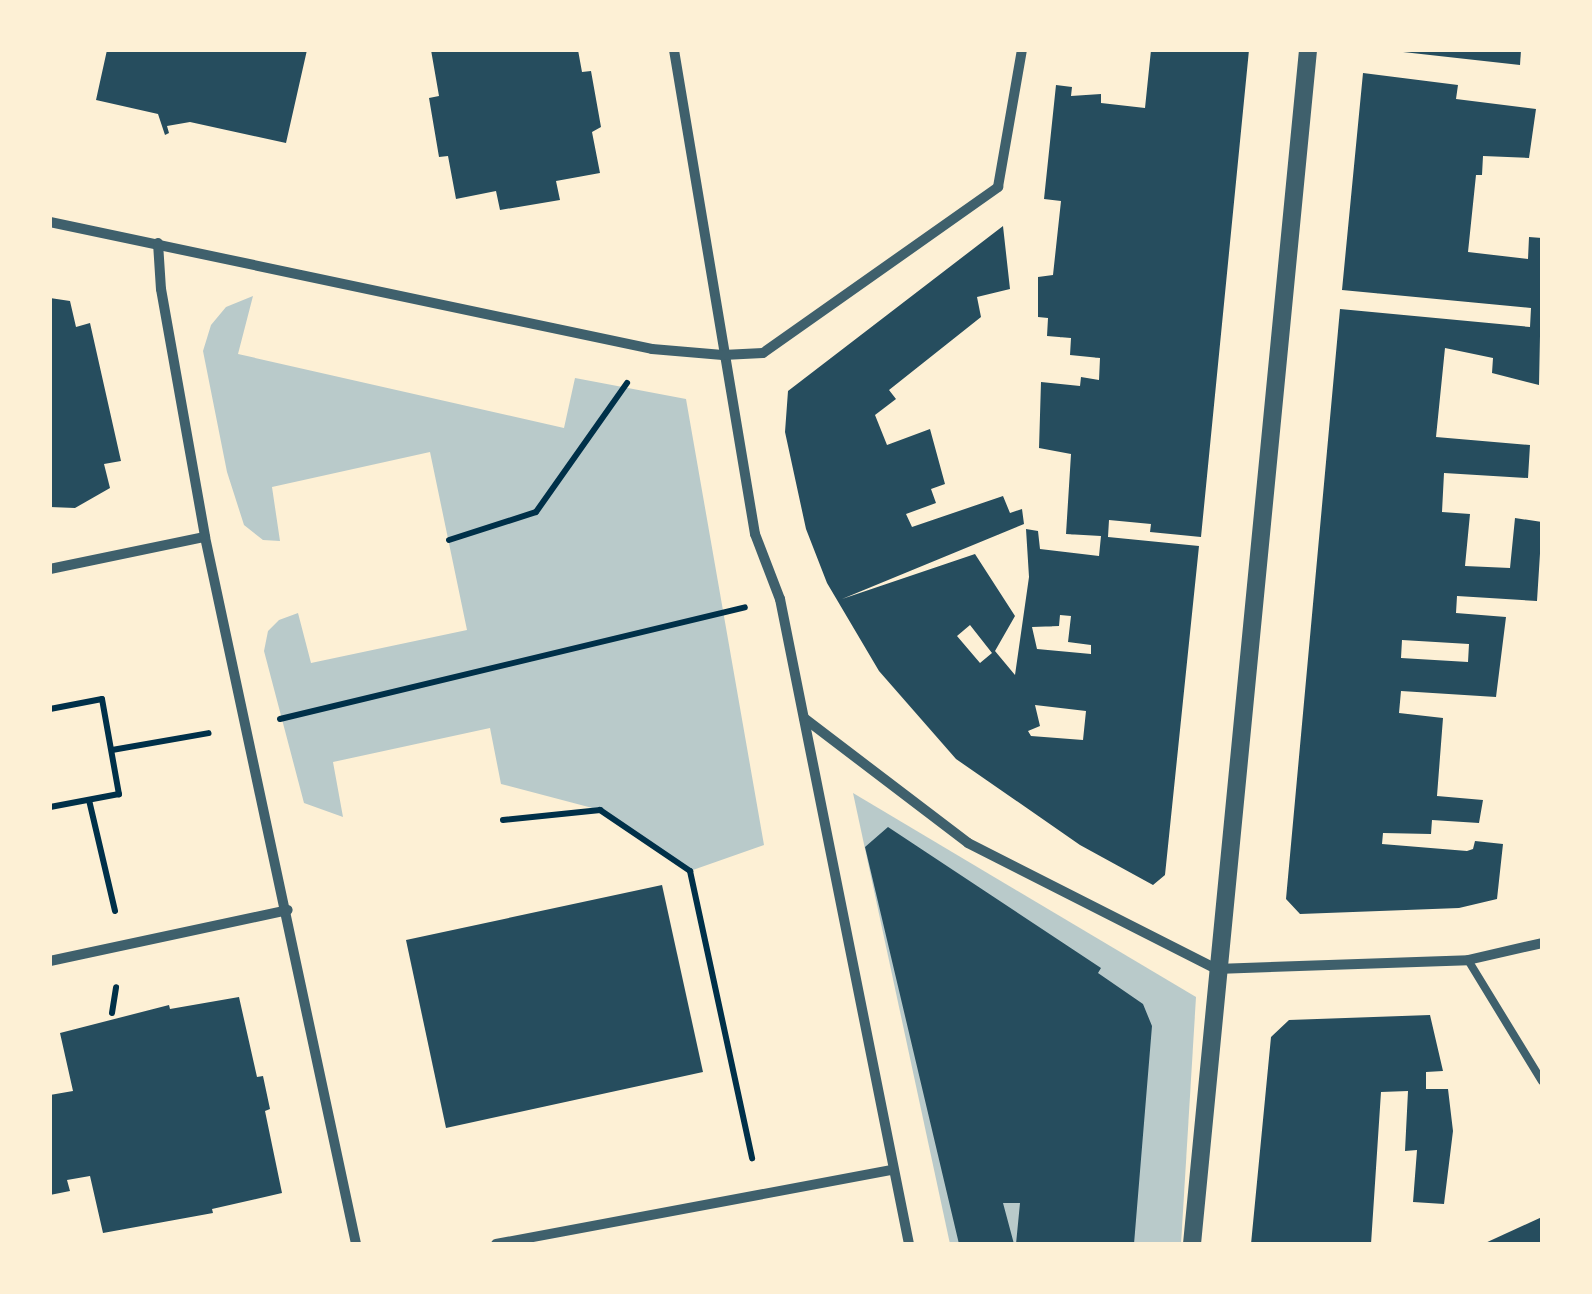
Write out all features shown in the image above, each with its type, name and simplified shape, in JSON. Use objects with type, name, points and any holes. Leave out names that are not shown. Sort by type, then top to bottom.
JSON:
[{"type":"street","points":[[674,50],[755,534],[780,599],[909,1244]]},
{"type":"street","points":[[50,222],[652,349],[723,355],[763,353],[998,187],[1022,50]]},
{"type":"street","points":[[1192,1244],[1308,50]]},
{"type":"street","points":[[158,243],[161,288],[206,537],[356,1244]]},
{"type":"street","points":[[50,569],[206,537]]},
{"type":"street","points":[[803,717],[968,843],[1216,969],[1468,960],[1542,944]]},
{"type":"street","points":[[50,961],[288,910]]},
{"type":"street","points":[[496,1244],[893,1170]]},
{"type":"lane","points":[[1468,960],[1542,1080]]},
{"type":"path","points":[[450,540],[536,512],[652,349]]},
{"type":"path","points":[[112,750],[246,727],[780,599]]},
{"type":"path","points":[[50,708],[102,699],[120,794],[50,807]]},
{"type":"path","points":[[503,820],[600,810],[690,871],[760,1194]]},
{"type":"shaded area","points":[[253,296],[238,354],[564,428],[575,378],[686,399],[764,845],[690,871],[600,810],[501,784],[490,728],[333,762],[343,817],[304,803],[264,651],[268,631],[279,620],[298,613],[311,663],[467,630],[430,452],[272,487],[280,541],[263,540],[244,525],[227,472],[203,351],[211,325],[226,307]]},
{"type":"shaded area","points":[[853,793],[1196,997],[1181,1244],[950,1244]]},
{"type":"building","points":[[107,50],[307,50],[286,143],[190,122],[167,126],[169,133],[165,135],[158,114],[96,100]]},
{"type":"building","points":[[431,50],[578,50],[582,72],[591,71],[601,127],[592,132],[600,173],[556,181],[560,200],[500,210],[496,191],[456,199],[448,156],[439,157],[429,98],[439,96]]},
{"type":"building","points":[[1151,50],[1249,50],[1201,537],[1150,532],[1151,524],[1109,520],[1108,537],[1199,546],[1165,875],[1153,885],[1080,845],[956,759],[879,671],[827,583],[806,529],[785,432],[788,391],[1003,226],[1010,289],[977,297],[981,317],[889,390],[896,399],[875,415],[887,445],[930,429],[945,484],[931,489],[936,503],[906,514],[912,527],[1003,496],[1010,513],[1022,509],[1024,524],[842,599],[975,554],[1015,616],[995,651],[1015,675],[1029,577],[1026,529],[1038,531],[1040,549],[1099,556],[1101,536],[1066,534],[1071,454],[1039,448],[1041,382],[1080,386],[1081,377],[1099,380],[1100,358],[1070,355],[1071,338],[1047,336],[1048,318],[1038,317],[1038,277],[1053,275],[1061,201],[1044,199],[1056,85],[1072,87],[1071,96],[1101,94],[1101,103],[1145,108]],"holes":[[[1060,615],[1071,616],[1068,642],[1091,645],[1091,654],[1037,649],[1032,627],[1059,626]],[[970,625],[992,653],[980,663],[957,636]],[[1035,705],[1086,711],[1083,740],[1031,736],[1028,731],[1040,726]]]},
{"type":"building","points":[[1385,50],[1521,50],[1520,65]]},
{"type":"building","points":[[1363,73],[1458,85],[1456,99],[1536,109],[1529,158],[1483,156],[1482,175],[1476,175],[1468,252],[1528,259],[1529,237],[1542,238],[1539,385],[1492,373],[1493,358],[1445,348],[1436,437],[1530,445],[1528,478],[1444,473],[1442,512],[1470,514],[1465,566],[1510,568],[1515,518],[1542,522],[1537,601],[1457,596],[1456,613],[1506,617],[1496,697],[1401,691],[1399,713],[1443,718],[1437,796],[1483,800],[1479,823],[1432,820],[1431,834],[1383,833],[1382,844],[1467,851],[1473,849],[1475,841],[1503,844],[1497,899],[1459,908],[1300,914],[1286,899],[1340,309],[1530,327],[1531,308],[1342,290]],"holes":[[[1402,640],[1469,644],[1468,662],[1401,658]]]},
{"type":"building","points":[[50,298],[70,301],[76,327],[90,323],[121,461],[104,464],[110,488],[75,508],[50,507]]},
{"type":"building","points":[[888,827],[1101,968],[1098,973],[1143,1004],[1152,1026],[1134,1244],[1016,1244],[1020,1203],[1003,1203],[1014,1244],[959,1244],[865,847]]},
{"type":"building","points":[[662,885],[703,1072],[446,1128],[406,940]]},
{"type":"building","points":[[239,997],[257,1077],[263,1076],[270,1109],[265,1111],[282,1193],[212,1209],[213,1213],[103,1233],[90,1176],[67,1180],[70,1191],[50,1195],[50,1095],[73,1091],[60,1033],[169,1005],[170,1009]]},
{"type":"building","points":[[1430,1015],[1443,1071],[1426,1072],[1426,1089],[1448,1089],[1453,1131],[1444,1204],[1413,1202],[1417,1150],[1405,1151],[1408,1091],[1381,1092],[1371,1244],[1251,1244],[1271,1037],[1289,1020]]},
{"type":"building","points":[[1542,1217],[1542,1244],[1483,1244]]}]
